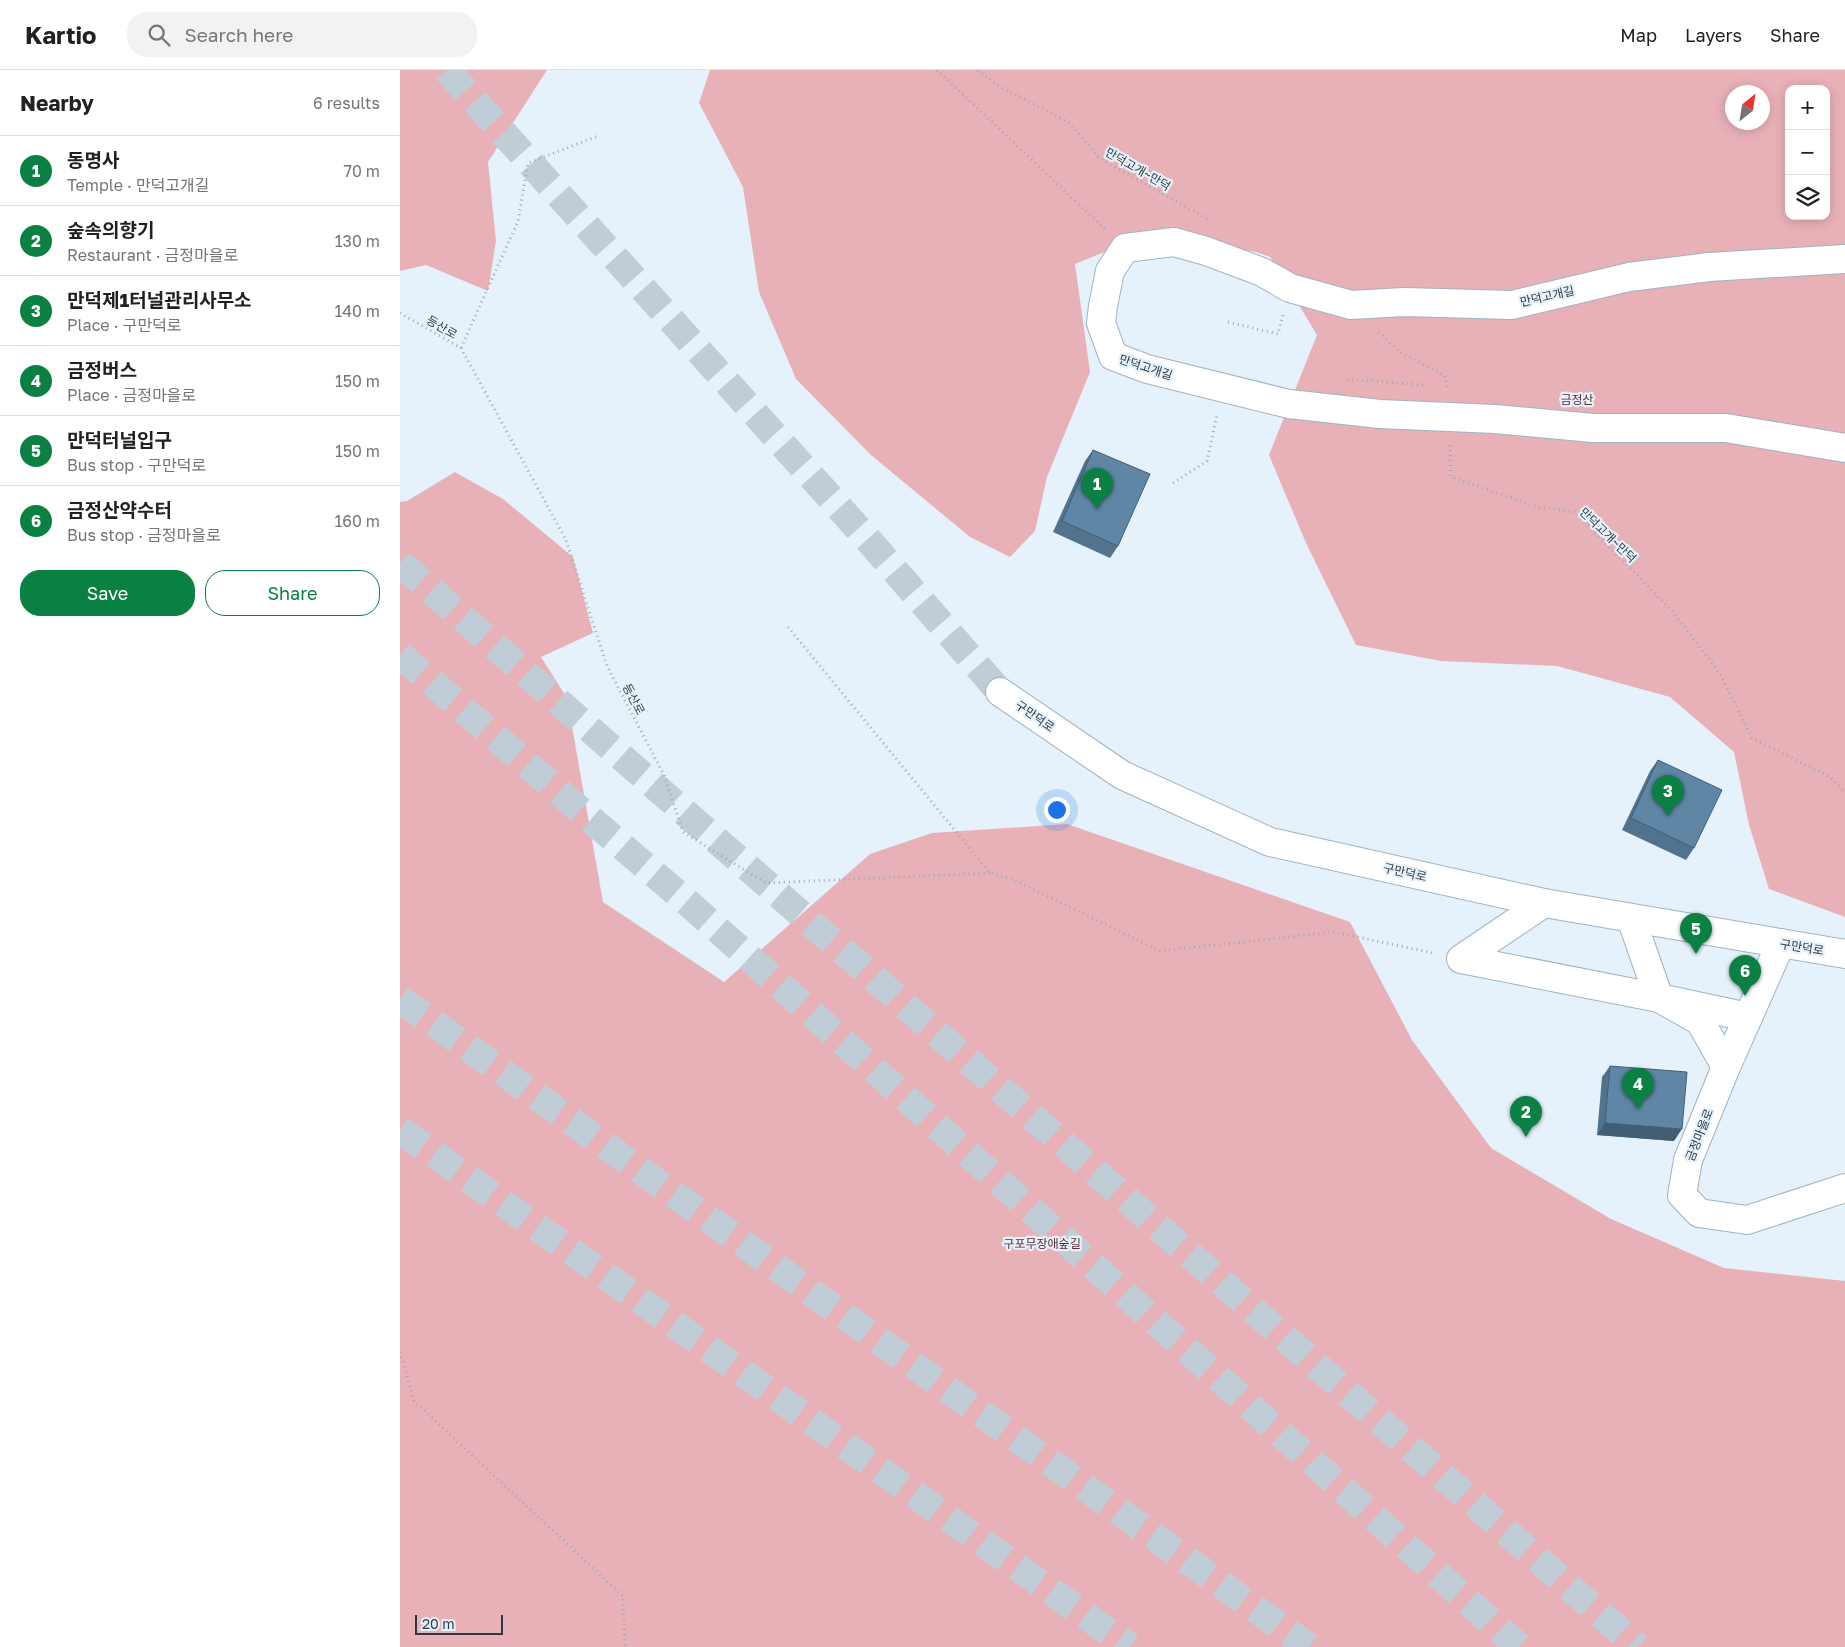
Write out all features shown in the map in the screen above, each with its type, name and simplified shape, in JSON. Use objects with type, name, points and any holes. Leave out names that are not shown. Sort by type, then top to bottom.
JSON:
[{"type":"street","name":"만덕고개길","points":[[1845,259],[1709,267],[1629,277],[1512,305],[1404,302],[1351,304],[1290,288],[1262,272],[1206,251],[1174,242],[1125,248],[1110,271],[1102,306],[1101,323],[1113,356],[1147,369],[1289,404],[1380,414],[1450,417],[1594,428],[1726,428],[1845,448]]},
{"type":"street","name":"구만덕로","points":[[1000,692],[1122,775],[1270,842],[1544,903],[1845,954]]},
{"type":"street","points":[[1461,960],[1544,903]]},
{"type":"street","points":[[1631,918],[1659,998],[1700,1021],[1726,1067]]},
{"type":"street","name":"금정마을로","points":[[1781,943],[1726,1067],[1688,1160],[1682,1195],[1699,1213],[1747,1220],[1845,1188]]},
{"type":"street","points":[[1461,960],[1748,1017]]},
{"type":"path","points":[[938,70],[1125,248]]},
{"type":"path","name":"만덕고개~만덕","points":[[978,70],[997,85],[1070,123],[1099,158],[1219,225]]},
{"type":"path","points":[[461,348],[518,221],[528,163],[598,136]]},
{"type":"path","points":[[1228,322],[1278,334],[1290,288]]},
{"type":"path","points":[[1351,304],[1400,352],[1446,376],[1448,387],[1438,386]]},
{"type":"path","name":"등산로","points":[[400,313],[461,348],[566,540],[607,666],[664,775],[683,832],[766,883],[990,873],[1012,879],[1160,951],[1334,932],[1461,960]]},
{"type":"path","points":[[1346,379],[1429,385]]},
{"type":"path","name":"만덕고개~만덕","points":[[1448,387],[1451,477],[1538,507],[1575,512],[1673,612],[1718,672],[1752,738],[1830,777],[1845,792]]},
{"type":"path","points":[[1173,484],[1207,461],[1223,388]]},
{"type":"path","points":[[788,627],[990,873]]},
{"type":"path","points":[[400,1352],[414,1401],[623,1596],[625,1647]]},
{"type":"green space","points":[[400,70],[547,70],[488,162],[496,241],[488,291],[426,265],[400,271]]},
{"type":"green space","name":"금정산","points":[[710,70],[1845,70],[1845,917],[1769,889],[1749,825],[1734,752],[1670,697],[1557,666],[1441,661],[1356,645],[1306,543],[1269,455],[1317,335],[1270,257],[1256,252],[1146,235],[1075,264],[1090,372],[1047,477],[1035,531],[1010,557],[970,537],[871,455],[796,379],[759,292],[743,187],[699,103]]},
{"type":"green space","name":"구포무장애숲길","points":[[455,472],[503,499],[573,557],[593,633],[541,657],[567,698],[603,902],[724,982],[870,854],[932,833],[1067,824],[1350,922],[1412,1040],[1491,1148],[1611,1219],[1724,1268],[1845,1281],[1845,1647],[400,1647],[400,502],[407,501]]},
{"type":"building","points":[[1093,450],[1150,474],[1118,546],[1062,521]]},
{"type":"building","points":[[1658,760],[1722,790],[1694,848],[1631,818]]},
{"type":"building","points":[[1610,1066],[1687,1072],[1682,1129],[1605,1123]]},
{"type":"tunnel","points":[[447,70],[871,543],[1000,692]]},
{"type":"tunnel","points":[[400,563],[1638,1647]]},
{"type":"tunnel","points":[[400,655],[687,902],[1519,1647]]},
{"type":"tunnel","points":[[400,999],[1309,1647]]},
{"type":"tunnel","points":[[400,1130],[1130,1647]]},
{"type":"place","name":"동명사","points":[[1097,509]]},
{"type":"place","name":"만덕제1터널관리사무소","points":[[1668,816]]},
{"type":"place","name":"만덕터널입구","points":[[1696,954]]},
{"type":"place","name":"금정산약수터","points":[[1745,996]]},
{"type":"place","name":"금정버스","points":[[1638,1109]]},
{"type":"place","name":"숲속의향기","points":[[1526,1137]]}]
